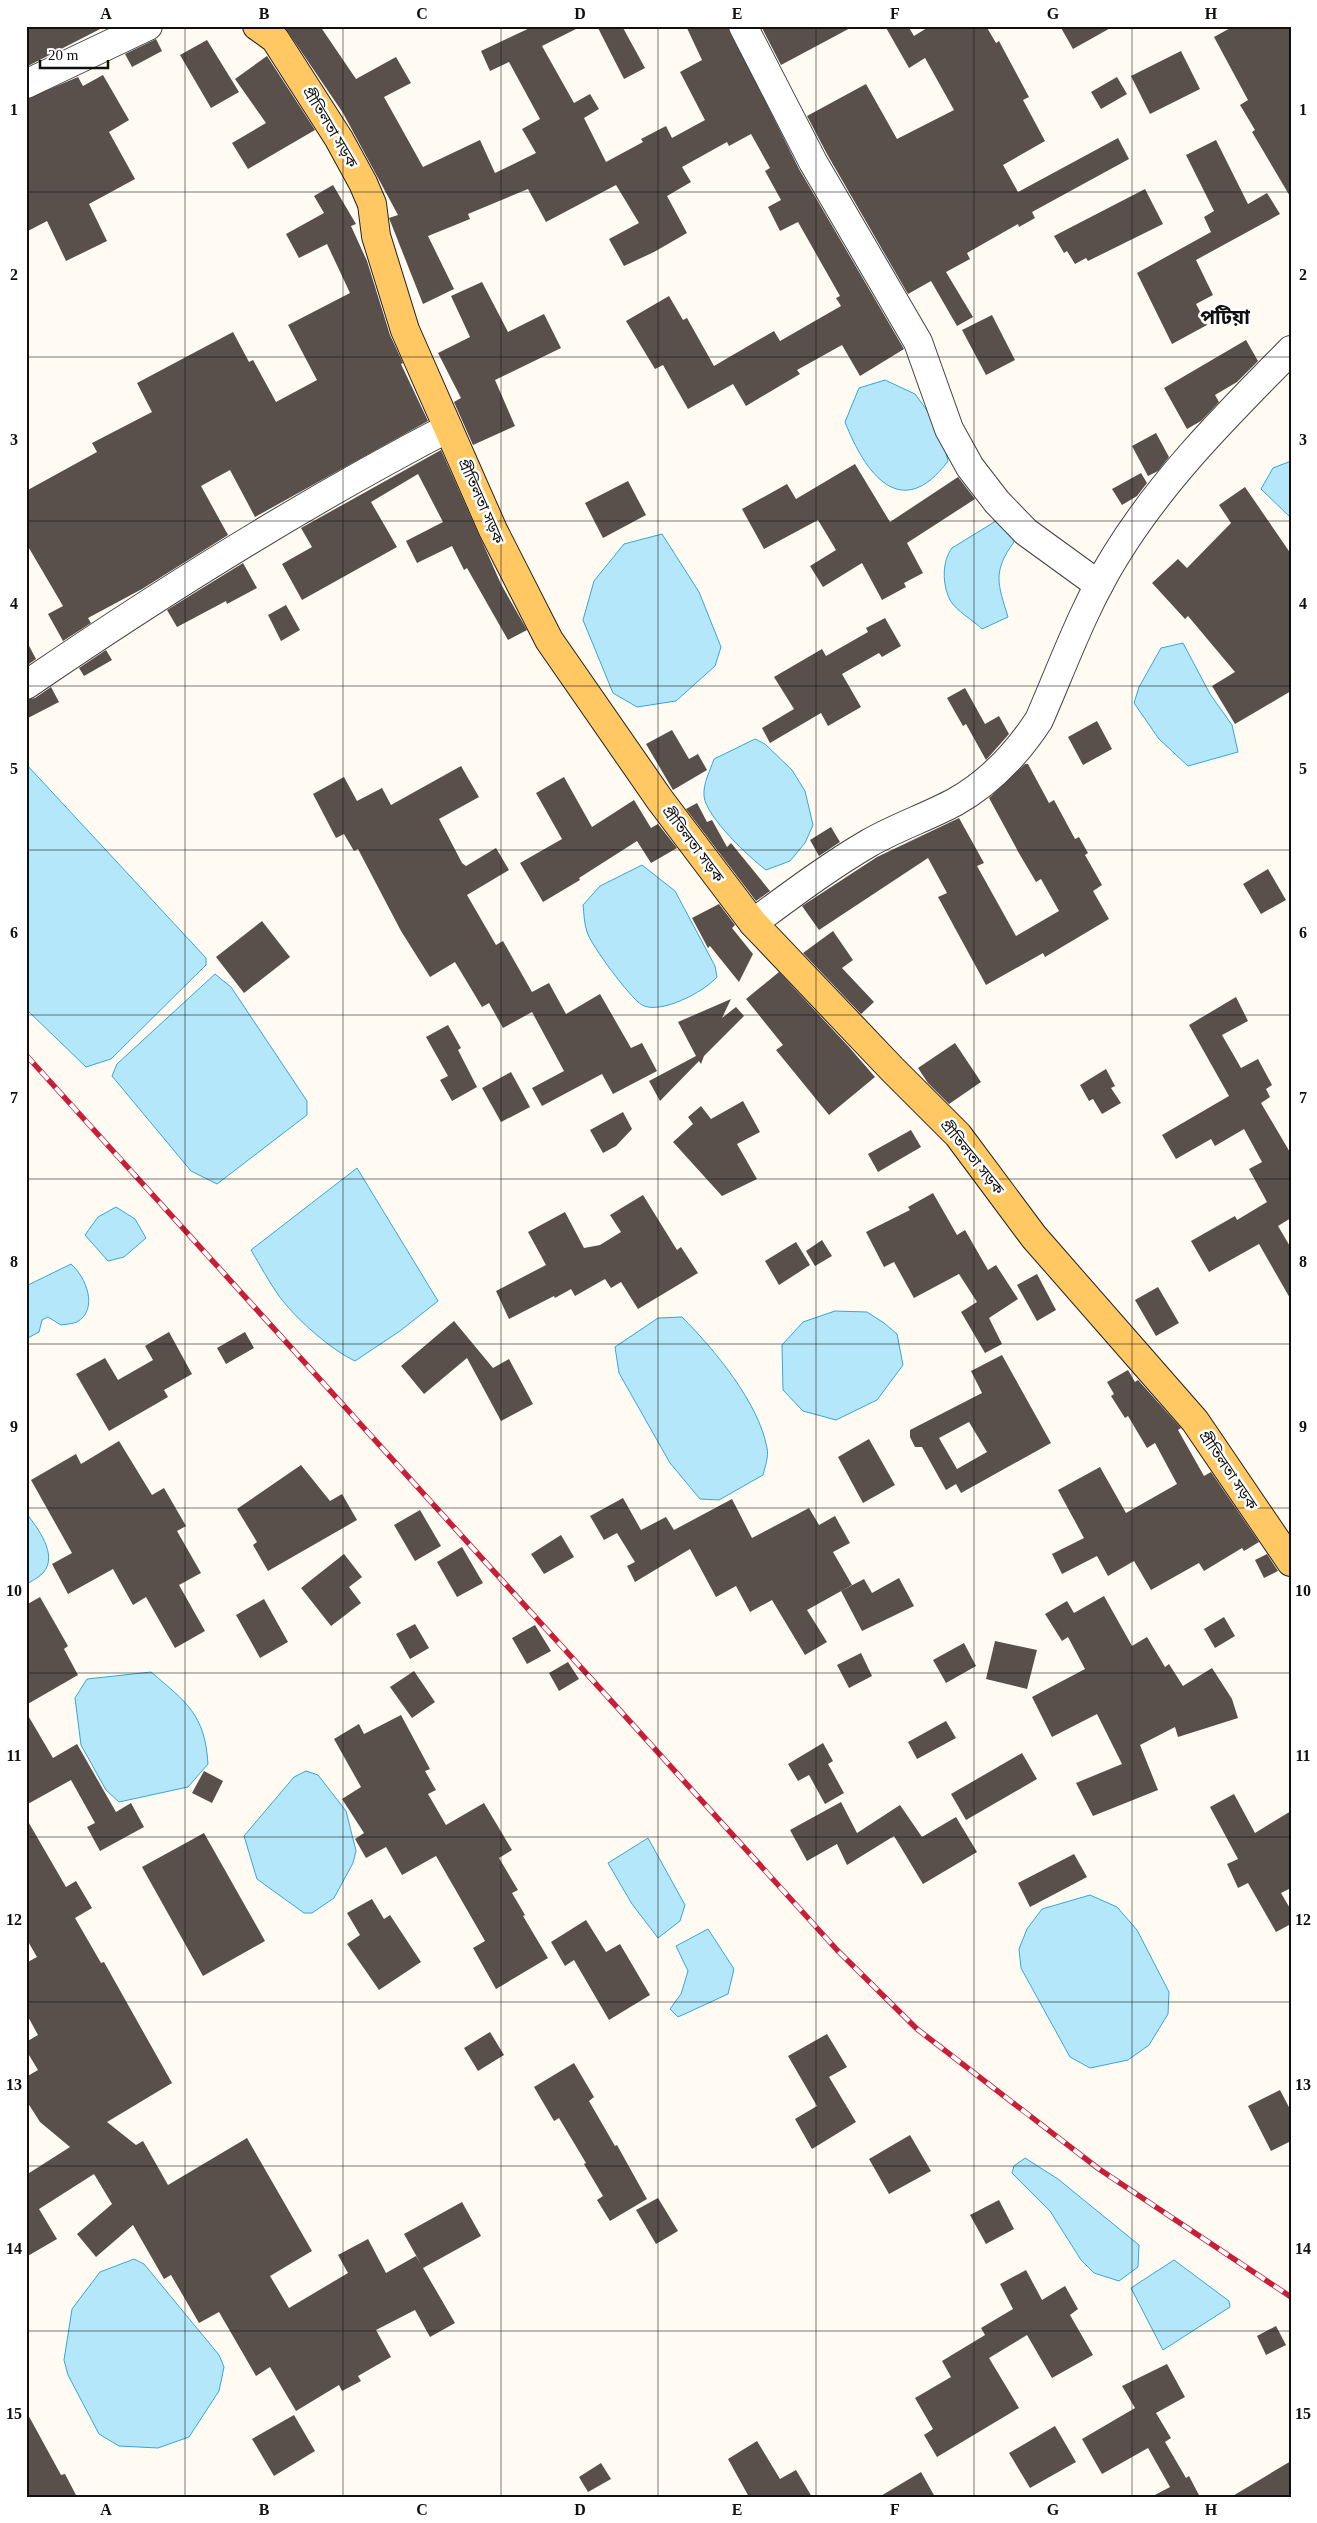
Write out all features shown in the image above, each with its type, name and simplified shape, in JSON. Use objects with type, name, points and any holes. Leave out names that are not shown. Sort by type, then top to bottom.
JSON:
[{"type":"main road","name":"প্রীতিলতা সড়ক","points":[[257,26],[275,39],[339,140],[363,183],[372,204],[376,236],[405,330],[493,530],[549,640],[660,800],[753,923],[892,1070],[958,1135],[1034,1237],[1194,1421],[1291,1562]]},
{"type":"street","points":[[26,84],[148,26]]},
{"type":"street","points":[[743,26],[814,162],[918,342],[948,429],[970,467],[996,502],[1026,532],[1099,585]]},
{"type":"street","points":[[753,923],[808,881],[862,848],[956,801],[992,775],[1026,740],[1039,720],[1099,585],[1116,554],[1155,499],[1198,444],[1291,350]]},
{"type":"street","points":[[26,684],[121,620],[361,473],[448,428]]},
{"type":"water","points":[[885,380],[915,394],[939,427],[948,461],[931,480],[915,489],[900,490],[886,484],[874,473],[853,441],[845,422],[859,388]]},
{"type":"water","points":[[1291,461],[1291,518],[1261,489],[1273,468]]},
{"type":"water","points":[[1004,516],[1014,542],[1002,562],[999,578],[1008,617],[982,629],[956,608],[950,600],[944,580],[946,559],[952,548]]},
{"type":"water","points":[[662,534],[699,592],[721,647],[715,666],[676,701],[637,707],[613,693],[583,620],[594,581],[624,544]]},
{"type":"water","points":[[1183,643],[1210,694],[1232,725],[1238,752],[1188,766],[1159,739],[1134,703],[1139,687],[1161,648]]},
{"type":"water","points":[[755,739],[765,744],[792,770],[805,791],[813,825],[805,843],[790,861],[766,870],[740,847],[720,825],[712,815],[704,796],[706,782],[714,759]]},
{"type":"water","points":[[26,764],[206,958],[206,965],[111,1059],[86,1067],[26,1009]]},
{"type":"water","points":[[642,865],[675,891],[715,966],[717,977],[692,995],[659,1007],[642,1005],[629,992],[590,939],[584,918],[583,905],[600,886]]},
{"type":"water","points":[[215,974],[231,987],[307,1101],[307,1115],[217,1184],[191,1171],[112,1076],[117,1064]]},
{"type":"water","points":[[357,1168],[438,1301],[400,1331],[355,1361],[345,1356],[314,1333],[286,1305],[275,1291],[251,1250]]},
{"type":"water","points":[[116,1207],[135,1219],[146,1238],[124,1257],[108,1261],[85,1235],[98,1217]]},
{"type":"water","points":[[71,1264],[81,1277],[88,1293],[89,1301],[84,1316],[75,1323],[61,1325],[48,1317],[42,1320],[39,1332],[26,1339],[26,1286]]},
{"type":"water","points":[[835,1311],[867,1312],[884,1323],[897,1334],[903,1365],[877,1400],[836,1420],[803,1411],[783,1390],[782,1345],[803,1322]]},
{"type":"water","points":[[682,1317],[708,1345],[734,1378],[755,1413],[767,1448],[763,1475],[719,1500],[700,1499],[670,1463],[619,1373],[615,1347],[658,1318]]},
{"type":"water","points":[[26,1513],[45,1542],[49,1558],[43,1573],[26,1585]]},
{"type":"water","points":[[151,1672],[192,1710],[203,1733],[208,1764],[188,1787],[119,1802],[106,1790],[81,1745],[75,1698],[87,1679]]},
{"type":"water","points":[[306,1771],[318,1775],[346,1811],[356,1851],[353,1863],[334,1898],[312,1913],[304,1913],[257,1879],[244,1836],[294,1777]]},
{"type":"water","points":[[648,1838],[685,1905],[680,1921],[658,1938],[632,1904],[608,1863]]},
{"type":"water","points":[[1090,1895],[1117,1907],[1137,1930],[1169,1992],[1168,2014],[1149,2045],[1128,2060],[1090,2068],[1070,2057],[1021,1968],[1019,1949],[1027,1929],[1042,1909]]},
{"type":"water","points":[[708,1929],[734,1969],[728,1994],[678,2017],[670,2009],[681,1994],[688,1971],[676,1946]]},
{"type":"water","points":[[1025,2158],[1058,2179],[1139,2245],[1138,2267],[1119,2281],[1094,2273],[1081,2260],[1050,2211],[1012,2173],[1014,2166]]},
{"type":"water","points":[[134,2259],[144,2264],[219,2355],[224,2367],[219,2391],[189,2437],[158,2448],[119,2446],[99,2434],[68,2375],[64,2360],[72,2309],[100,2272]]},
{"type":"water","points":[[1174,2260],[1229,2301],[1230,2307],[1163,2350],[1131,2288]]},
{"type":"building","points":[[26,26],[106,26],[26,67]]},
{"type":"building","points":[[284,26],[320,26],[356,79],[396,57],[411,83],[384,97],[423,167],[480,140],[495,173],[536,153],[522,129],[540,119],[509,62],[490,71],[481,51],[534,26],[582,26],[542,46],[574,103],[590,94],[599,109],[584,118],[606,162],[643,142],[641,139],[666,126],[672,138],[705,120],[680,72],[702,60],[686,26],[728,26],[799,169],[904,349],[860,376],[842,345],[797,370],[800,374],[746,406],[733,384],[688,409],[663,365],[655,369],[626,321],[669,296],[683,320],[687,318],[714,366],[774,331],[780,341],[841,306],[836,298],[840,296],[798,222],[780,231],[768,207],[781,200],[765,171],[770,168],[751,134],[729,146],[727,142],[682,167],[691,182],[667,196],[687,233],[654,252],[624,266],[609,239],[639,223],[616,185],[546,222],[528,189],[468,214],[470,219],[428,236],[454,289],[423,304],[389,218],[398,215],[343,113]]},
{"type":"building","points":[[597,26],[622,26],[645,68],[624,79]]},
{"type":"building","points":[[761,26],[854,26],[781,65]]},
{"type":"building","points":[[885,26],[908,26],[914,36],[930,26],[986,26],[996,43],[999,41],[1029,97],[1023,100],[1045,141],[1003,165],[1018,192],[1118,138],[1129,159],[1032,212],[1035,218],[1019,227],[1018,224],[967,253],[970,259],[946,272],[973,317],[957,326],[931,281],[908,294],[807,116],[866,84],[897,139],[954,110],[925,58],[909,68]]},
{"type":"building","points":[[1060,26],[1114,26],[1073,49]]},
{"type":"building","points":[[1234,26],[1291,26],[1291,198],[1252,132],[1255,130],[1240,105],[1248,100],[1214,37]]},
{"type":"building","points":[[156,39],[162,51],[132,67],[125,54]]},
{"type":"building","points":[[207,40],[239,92],[211,108],[180,55]]},
{"type":"building","points":[[1181,51],[1200,89],[1150,114],[1131,76]]},
{"type":"building","points":[[267,56],[315,130],[248,169],[232,143],[266,123],[235,79]]},
{"type":"building","points":[[103,75],[129,120],[109,132],[135,179],[89,204],[107,241],[66,261],[47,221],[26,232],[26,99],[78,77],[83,86]]},
{"type":"building","points":[[1117,77],[1127,94],[1101,109],[1091,92]]},
{"type":"building","points":[[1216,140],[1248,204],[1267,193],[1280,214],[1196,260],[1213,295],[1196,304],[1207,325],[1172,344],[1137,273],[1211,232],[1204,217],[1214,211],[1186,155]]},
{"type":"building","points":[[333,185],[356,224],[351,226],[367,261],[390,335],[403,363],[401,364],[428,421],[255,517],[230,470],[201,486],[228,535],[142,589],[88,618],[91,623],[63,641],[48,614],[63,606],[26,543],[26,491],[97,452],[92,443],[152,412],[137,383],[233,332],[249,362],[253,360],[276,402],[317,380],[288,325],[350,293],[327,244],[299,258],[286,234],[324,213],[314,196]]},
{"type":"building","points":[[1145,189],[1163,224],[1088,261],[1086,258],[1075,264],[1067,251],[1064,253],[1054,236]]},
{"type":"building","points":[[482,282],[508,332],[544,314],[561,348],[495,380],[515,426],[473,445],[454,402],[461,398],[438,353],[470,337],[451,296]]},
{"type":"building","points":[[992,315],[1015,360],[986,375],[962,330]]},
{"type":"building","points":[[1246,340],[1258,361],[1237,382],[1215,395],[1219,402],[1201,421],[1187,429],[1164,388]]},
{"type":"building","points":[[1156,433],[1169,457],[1158,471],[1148,476],[1132,446]]},
{"type":"building","points":[[441,450],[501,584],[527,630],[508,640],[467,568],[464,570],[452,546],[417,563],[406,541],[443,522],[418,474],[371,502],[397,547],[302,600],[282,564],[312,547],[301,528]]},
{"type":"building","points":[[855,464],[890,522],[958,477],[975,499],[907,543],[923,573],[904,583],[906,587],[882,600],[862,563],[823,587],[810,566],[836,550],[818,520],[764,549],[742,509],[787,484],[796,499]]},
{"type":"building","points":[[1141,473],[1147,483],[1137,496],[1122,505],[1112,489]]},
{"type":"building","points":[[628,481],[646,515],[603,538],[585,503]]},
{"type":"building","points":[[1245,487],[1291,554],[1291,691],[1235,724],[1212,686],[1235,672],[1188,616],[1185,619],[1152,583],[1178,559],[1187,568],[1231,523],[1219,505]]},
{"type":"building","points":[[243,563],[257,588],[227,604],[226,601],[177,627],[167,610]]},
{"type":"building","points":[[286,605],[300,630],[281,641],[268,615]]},
{"type":"building","points":[[885,618],[901,646],[882,657],[879,653],[842,674],[861,707],[828,726],[821,713],[770,743],[762,728],[794,709],[774,677],[822,649],[826,656],[868,632],[866,628]]},
{"type":"building","points":[[26,640],[36,659],[26,666]]},
{"type":"building","points":[[106,650],[112,660],[84,676],[79,668]]},
{"type":"building","points":[[51,687],[59,702],[26,719],[26,700],[35,698]]},
{"type":"building","points":[[965,688],[985,724],[999,716],[1009,734],[986,760],[966,724],[963,726],[947,698]]},
{"type":"building","points":[[1097,721],[1112,749],[1083,765],[1068,737]]},
{"type":"building","points":[[672,730],[689,759],[698,754],[707,770],[673,790],[646,744]]},
{"type":"building","points":[[1025,764],[1028,764],[1049,803],[1054,800],[1075,839],[1079,837],[1088,853],[1085,855],[1102,885],[1093,891],[1109,919],[1045,957],[1043,953],[986,985],[938,897],[947,893],[928,858],[819,930],[802,906],[877,857],[959,818],[984,863],[977,866],[1016,936],[1059,911],[1041,879],[1036,882],[989,798]]},
{"type":"building","points":[[461,766],[479,797],[439,819],[462,863],[466,866],[496,848],[509,870],[467,895],[496,945],[503,941],[532,992],[549,983],[566,1014],[600,994],[631,1048],[642,1043],[657,1071],[613,1094],[602,1074],[542,1106],[532,1088],[564,1071],[532,1012],[503,1028],[489,1003],[482,1007],[455,962],[430,977],[401,931],[358,849],[354,851],[344,834],[336,838],[313,794],[344,777],[357,801],[382,788],[391,805]]},
{"type":"building","points":[[564,777],[592,827],[634,800],[651,828],[658,824],[677,848],[651,863],[637,841],[579,878],[580,880],[543,902],[520,863],[562,839],[536,793]]},
{"type":"building","points":[[697,803],[707,822],[712,820],[727,847],[731,843],[770,891],[756,901],[686,809]]},
{"type":"building","points":[[831,827],[840,842],[819,856],[810,840]]},
{"type":"building","points":[[1268,869],[1286,900],[1261,914],[1243,884]]},
{"type":"building","points":[[719,904],[735,925],[732,928],[753,954],[739,982],[710,946],[708,948],[692,918]]},
{"type":"building","points":[[262,921],[290,957],[244,993],[216,957]]},
{"type":"building","points":[[833,931],[853,960],[842,968],[874,1002],[861,1014],[803,953]]},
{"type":"building","points":[[779,972],[875,1077],[829,1115],[776,1050],[783,1045],[746,999]]},
{"type":"building","points":[[1236,997],[1248,1021],[1222,1035],[1241,1068],[1258,1059],[1272,1085],[1266,1089],[1270,1097],[1261,1103],[1291,1154],[1291,1218],[1278,1226],[1291,1248],[1291,1300],[1259,1244],[1209,1272],[1191,1241],[1235,1216],[1237,1220],[1267,1202],[1249,1169],[1262,1162],[1244,1129],[1215,1146],[1211,1139],[1176,1159],[1162,1135],[1229,1096],[1189,1025]]},
{"type":"building","points":[[731,999],[722,1018],[736,1007],[744,1016],[704,1056],[701,1064],[699,1061],[660,1101],[649,1081],[696,1056],[678,1022]]},
{"type":"building","points":[[448,1025],[461,1048],[458,1050],[477,1087],[452,1101],[440,1080],[448,1076],[426,1037]]},
{"type":"building","points":[[955,1043],[981,1082],[949,1104],[928,1083],[918,1068]]},
{"type":"building","points":[[1106,1069],[1115,1086],[1111,1088],[1121,1103],[1102,1114],[1093,1099],[1089,1101],[1080,1085]]},
{"type":"building","points":[[511,1072],[530,1107],[501,1122],[482,1088]]},
{"type":"building","points":[[743,1101],[760,1132],[737,1144],[757,1179],[722,1196],[673,1142],[693,1124],[688,1117],[701,1106],[711,1119]]},
{"type":"building","points":[[623,1112],[632,1129],[616,1146],[603,1153],[590,1130]]},
{"type":"building","points":[[911,1130],[921,1147],[878,1172],[868,1154]]},
{"type":"building","points":[[933,1193],[957,1235],[965,1230],[988,1270],[996,1265],[1018,1299],[989,1318],[1002,1344],[985,1353],[961,1312],[977,1302],[959,1274],[914,1298],[894,1262],[884,1267],[866,1232],[910,1210],[908,1207]]},
{"type":"building","points":[[643,1195],[677,1250],[681,1247],[698,1273],[638,1309],[621,1282],[611,1288],[605,1279],[575,1296],[571,1289],[509,1319],[496,1291],[546,1265],[528,1232],[565,1212],[584,1248],[600,1245],[621,1232],[610,1215]]},
{"type":"building","points":[[822,1240],[832,1256],[815,1266],[806,1251]]},
{"type":"building","points":[[796,1242],[810,1265],[779,1285],[765,1261]]},
{"type":"building","points":[[1037,1274],[1056,1310],[1037,1321],[1017,1285]]},
{"type":"building","points":[[1158,1287],[1179,1323],[1156,1336],[1135,1300]]},
{"type":"building","points":[[454,1321],[493,1368],[509,1359],[533,1404],[501,1421],[467,1358],[424,1394],[401,1366]]},
{"type":"building","points":[[169,1332],[192,1374],[164,1390],[168,1397],[109,1431],[76,1374],[105,1358],[118,1380],[153,1360],[145,1346]]},
{"type":"building","points":[[245,1332],[254,1348],[226,1364],[217,1348]]},
{"type":"building","points":[[1002,1355],[1051,1443],[961,1493],[956,1484],[946,1490],[922,1447],[915,1447],[910,1437],[910,1430],[982,1393],[971,1371]],"holes":[[[969,1422],[987,1452],[957,1469],[939,1438]]]},
{"type":"building","points":[[1128,1370],[1135,1382],[1138,1380],[1181,1428],[1178,1430],[1204,1476],[1211,1472],[1259,1542],[1244,1551],[1242,1548],[1204,1571],[1199,1563],[1151,1590],[1134,1561],[1108,1576],[1097,1556],[1062,1574],[1052,1554],[1084,1538],[1058,1490],[1100,1467],[1126,1513],[1177,1484],[1155,1443],[1147,1448],[1128,1416],[1125,1418],[1111,1396],[1114,1394],[1107,1382]]},
{"type":"building","points":[[869,1439],[895,1485],[863,1503],[838,1457]]},
{"type":"building","points":[[119,1441],[152,1495],[164,1488],[186,1526],[177,1531],[201,1573],[179,1585],[205,1631],[175,1648],[146,1597],[133,1605],[113,1569],[68,1594],[52,1564],[72,1553],[31,1480],[76,1454],[81,1464]]},
{"type":"building","points":[[301,1465],[330,1501],[342,1494],[357,1520],[268,1571],[253,1545],[257,1542],[237,1509]]},
{"type":"building","points":[[623,1498],[641,1530],[666,1517],[674,1530],[732,1499],[752,1538],[809,1508],[819,1525],[835,1516],[850,1543],[833,1552],[852,1585],[807,1610],[827,1642],[805,1655],[772,1600],[750,1612],[736,1586],[716,1597],[690,1549],[635,1582],[627,1566],[635,1562],[617,1533],[604,1540],[590,1516]]},
{"type":"building","points":[[420,1510],[441,1546],[415,1561],[394,1525]]},
{"type":"building","points":[[561,1535],[574,1557],[544,1574],[531,1554]]},
{"type":"building","points":[[462,1547],[483,1583],[457,1597],[437,1562]]},
{"type":"building","points":[[344,1554],[362,1577],[349,1587],[361,1603],[331,1626],[301,1588]]},
{"type":"building","points":[[1267,1554],[1278,1571],[1264,1578],[1255,1560]]},
{"type":"building","points":[[899,1578],[914,1606],[862,1631],[841,1591],[864,1579],[872,1593]]},
{"type":"building","points":[[1104,1596],[1132,1646],[1147,1637],[1165,1667],[1169,1664],[1183,1686],[1212,1668],[1232,1699],[1238,1718],[1178,1737],[1175,1727],[1140,1745],[1158,1790],[1093,1816],[1076,1783],[1122,1764],[1097,1714],[1052,1737],[1032,1697],[1085,1669],[1068,1637],[1062,1641],[1045,1614],[1067,1601],[1074,1613]]},
{"type":"building","points":[[40,1597],[68,1646],[64,1649],[78,1675],[26,1705],[26,1605]]},
{"type":"building","points":[[264,1599],[288,1642],[260,1658],[236,1615]]},
{"type":"building","points":[[1224,1617],[1235,1636],[1215,1648],[1204,1629]]},
{"type":"building","points":[[415,1624],[429,1648],[410,1659],[396,1634]]},
{"type":"building","points":[[535,1625],[551,1651],[527,1664],[512,1638]]},
{"type":"building","points":[[995,1641],[1037,1650],[1027,1689],[986,1679]]},
{"type":"building","points":[[964,1643],[976,1666],[946,1683],[933,1660]]},
{"type":"building","points":[[861,1653],[872,1676],[849,1688],[837,1665]]},
{"type":"building","points":[[568,1662],[579,1679],[559,1691],[549,1673]]},
{"type":"building","points":[[414,1671],[435,1702],[412,1718],[390,1687]]},
{"type":"building","points":[[26,1712],[53,1758],[77,1744],[116,1812],[131,1803],[144,1827],[100,1851],[87,1827],[95,1823],[71,1780],[26,1805]]},
{"type":"building","points":[[401,1715],[430,1769],[425,1771],[436,1790],[428,1794],[446,1825],[484,1803],[512,1850],[499,1858],[518,1890],[512,1893],[525,1915],[523,1916],[548,1958],[496,1989],[473,1948],[485,1941],[436,1856],[402,1875],[386,1847],[366,1858],[355,1839],[364,1833],[342,1799],[361,1787],[334,1739],[359,1724],[364,1734]]},
{"type":"building","points":[[946,1721],[956,1738],[917,1759],[908,1742]]},
{"type":"building","points":[[823,1743],[833,1761],[828,1764],[844,1793],[825,1804],[809,1775],[798,1781],[788,1764]]},
{"type":"building","points":[[1022,1753],[1037,1779],[966,1820],[951,1794]]},
{"type":"building","points":[[204,1771],[223,1781],[212,1803],[192,1793]]},
{"type":"building","points":[[1234,1794],[1255,1833],[1291,1811],[1291,1888],[1281,1893],[1291,1910],[1291,1924],[1276,1932],[1248,1883],[1238,1888],[1227,1864],[1238,1859],[1210,1807]]},
{"type":"building","points":[[841,1802],[857,1833],[900,1805],[922,1837],[956,1817],[977,1852],[923,1884],[894,1836],[847,1865],[837,1844],[807,1861],[790,1830]]},
{"type":"building","points":[[26,1818],[66,1887],[76,1881],[92,1908],[75,1918],[101,1963],[104,1962],[172,2083],[107,2122],[136,2145],[143,2141],[168,2185],[247,2138],[312,2251],[270,2276],[289,2308],[348,2273],[338,2255],[368,2239],[386,2273],[416,2256],[422,2266],[404,2234],[462,2202],[481,2236],[423,2268],[455,2323],[430,2337],[415,2310],[376,2330],[391,2357],[358,2376],[361,2381],[342,2391],[339,2385],[296,2411],[270,2367],[256,2376],[219,2312],[199,2323],[171,2275],[164,2279],[133,2225],[96,2257],[77,2234],[112,2204],[94,2174],[39,2209],[57,2239],[26,2257],[26,2175],[70,2147],[40,2122],[26,2100],[26,2077],[38,2070],[26,2050],[26,2042],[38,2035],[26,2013],[26,1963],[37,1957],[26,1938]]},
{"type":"building","points":[[204,1833],[265,1941],[203,1976],[142,1867]]},
{"type":"building","points":[[1074,1854],[1087,1877],[1030,1907],[1018,1883]]},
{"type":"building","points":[[372,1899],[384,1919],[390,1915],[421,1962],[379,1990],[347,1944],[360,1935],[347,1913]]},
{"type":"building","points":[[586,1920],[606,1952],[620,1944],[650,1995],[609,2020],[574,1960],[565,1966],[551,1942]]},
{"type":"building","points":[[490,2032],[504,2055],[478,2071],[464,2048]]},
{"type":"building","points":[[827,2034],[847,2067],[829,2077],[856,2122],[812,2149],[795,2119],[817,2106],[788,2056]]},
{"type":"building","points":[[574,2063],[594,2097],[589,2101],[615,2146],[617,2145],[647,2199],[610,2221],[597,2200],[603,2196],[584,2164],[586,2163],[559,2118],[554,2121],[534,2087]]},
{"type":"building","points":[[1280,2090],[1291,2111],[1291,2141],[1271,2151],[1248,2106]]},
{"type":"building","points":[[910,2135],[931,2171],[889,2194],[869,2159]]},
{"type":"building","points":[[658,2198],[678,2231],[656,2244],[636,2210]]},
{"type":"building","points":[[999,2200],[1014,2229],[986,2244],[970,2215]]},
{"type":"building","points":[[1026,2270],[1042,2300],[1065,2286],[1078,2309],[1070,2315],[1093,2355],[1052,2378],[1027,2335],[989,2358],[1019,2408],[937,2457],[924,2435],[933,2429],[915,2398],[951,2377],[942,2361],[985,2335],[981,2328],[1013,2309],[1000,2284]]},
{"type":"building","points":[[1276,2326],[1286,2345],[1266,2355],[1257,2336]]},
{"type":"building","points":[[1167,2364],[1185,2397],[1156,2413],[1171,2438],[1165,2442],[1186,2478],[1189,2476],[1200,2497],[1151,2497],[1170,2487],[1148,2448],[1102,2474],[1082,2439],[1135,2408],[1122,2386]]},
{"type":"building","points":[[26,2411],[61,2475],[65,2474],[77,2497],[26,2497]]},
{"type":"building","points":[[294,2415],[315,2451],[274,2476],[252,2439]]},
{"type":"building","points":[[1055,2426],[1076,2462],[1030,2488],[1009,2453]]},
{"type":"building","points":[[757,2441],[780,2479],[796,2470],[812,2497],[749,2497],[728,2459]]},
{"type":"building","points":[[1291,2461],[1291,2497],[1231,2497]]},
{"type":"building","points":[[601,2463],[611,2479],[588,2492],[579,2477]]},
{"type":"building","points":[[921,2472],[935,2497],[879,2497]]},
{"type":"railway","points":[[26,1055],[837,1950],[917,2029],[1099,2169],[1291,2297]]},
{"type":"district","name":"পটিয়া","points":[[1225,317]]}]
